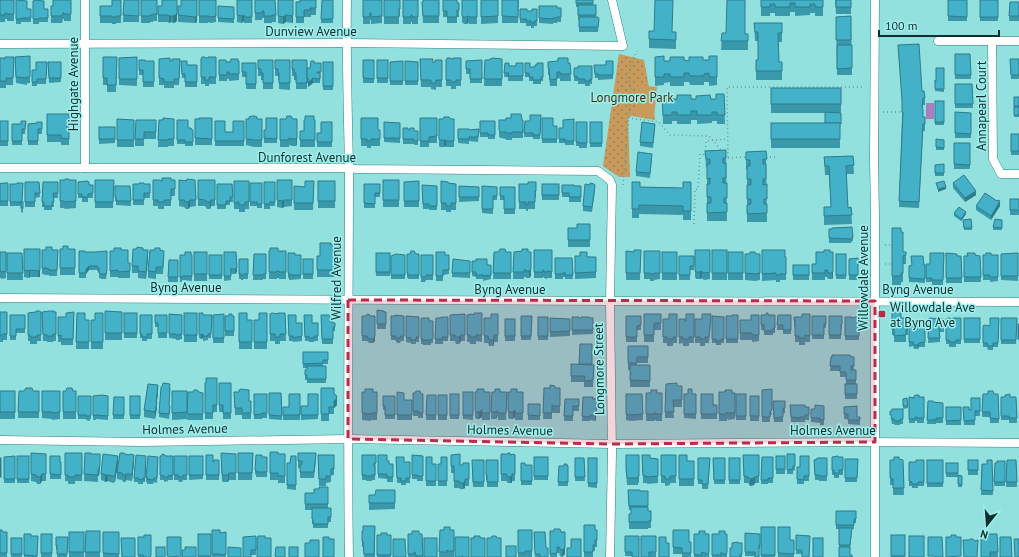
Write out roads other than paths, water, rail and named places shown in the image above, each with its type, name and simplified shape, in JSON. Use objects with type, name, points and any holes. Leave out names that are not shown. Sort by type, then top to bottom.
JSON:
[{"type":"street","name":"Highgate Avenue","points":[[85,0],[86,168]]},
{"type":"street","name":"Wilfred Avenue","points":[[347,0],[346,43],[349,168],[349,557]]},
{"type":"street","name":"Dunview Avenue","points":[[0,44],[346,43],[623,46],[612,0]]},
{"type":"street","name":"Willowdale Avenue","points":[[875,0],[875,557]]},
{"type":"street","points":[[938,40],[1019,41]]},
{"type":"street","name":"Annapearl Court","points":[[992,41],[993,159],[1001,174],[1019,174]]},
{"type":"street","name":"Dunforest Avenue","points":[[0,168],[349,168],[598,171],[610,180]]},
{"type":"street","name":"Longmore Street","points":[[610,180],[612,185],[610,301],[612,455],[610,557]]},
{"type":"street","name":"Byng Avenue","points":[[0,298],[1019,302]]},
{"type":"street","name":"Holmes Avenue","points":[[0,440],[143,442],[348,439],[612,444],[875,442],[1019,443]]},
{"type":"place","name":"Willowdale Ave at Byng Ave","points":[[882,314]]},
{"type":"park label","name":"Longmore Park","points":[[632,97]]}]
